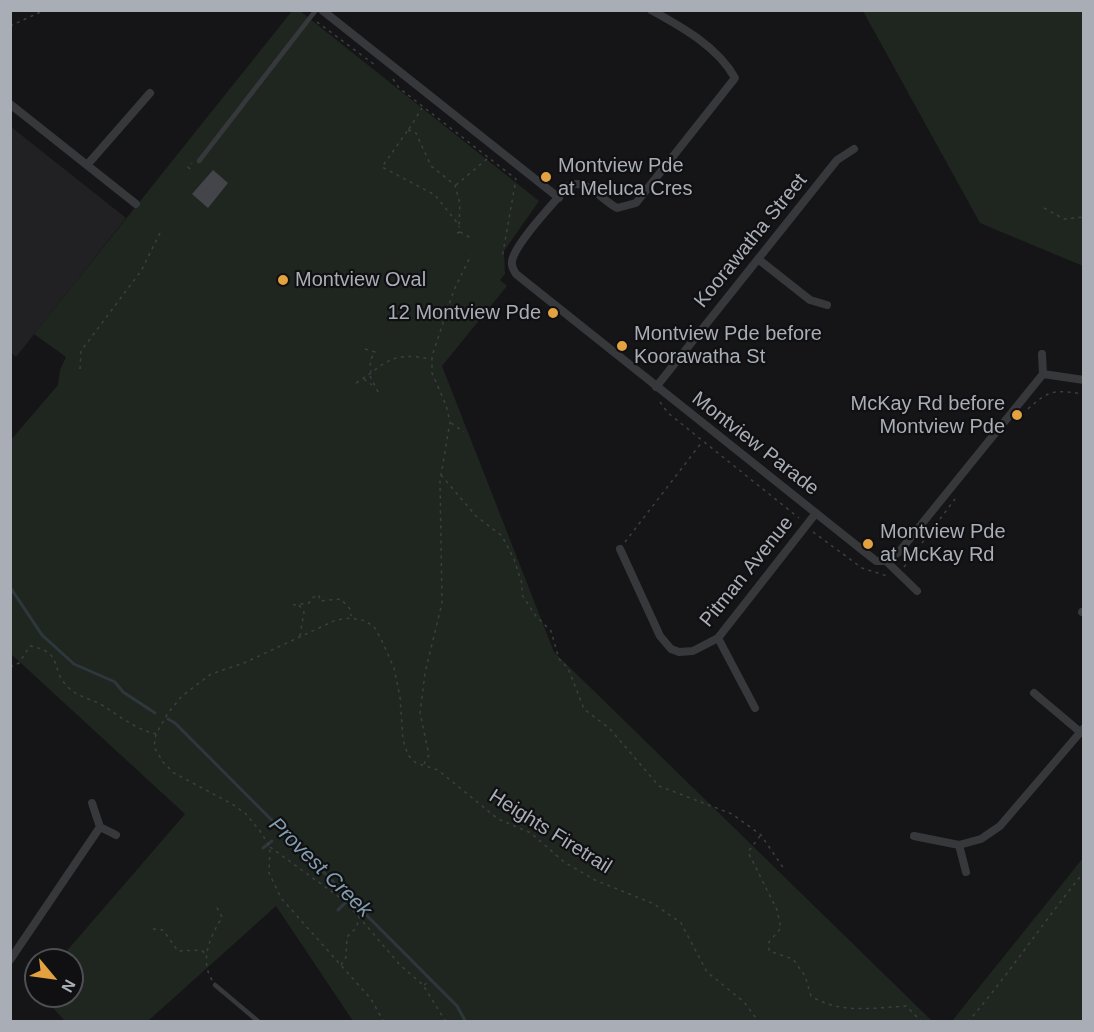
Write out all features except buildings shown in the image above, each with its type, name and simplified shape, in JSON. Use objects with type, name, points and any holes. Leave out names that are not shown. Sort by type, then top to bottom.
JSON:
[{"type":"street","points":[[322,10],[559,198],[568,186],[579,183],[617,208],[636,203],[735,78],[725,60],[675,24],[651,10]]},
{"type":"street","points":[[87,165],[150,93]]},
{"type":"street","points":[[10,104],[136,204]]},
{"type":"street","name":"Koorawatha Street","points":[[656,387],[837,160],[854,149]]},
{"type":"street","name":"Montview Parade","points":[[559,198],[519,246],[512,259],[512,267],[516,274],[876,561],[886,561],[917,591]]},
{"type":"street","points":[[758,259],[810,300],[827,305]]},
{"type":"street","points":[[886,561],[899,552],[1043,374],[1042,354]]},
{"type":"street","points":[[1043,374],[1083,380]]},
{"type":"street","name":"Pitman Avenue","points":[[620,549],[660,636],[671,649],[679,652],[693,651],[718,638],[816,513]]},
{"type":"street","points":[[718,638],[755,708]]},
{"type":"street","points":[[914,836],[960,845],[981,839],[1000,826],[1081,729],[1034,693]]},
{"type":"street","points":[[92,802],[100,827],[116,835]]},
{"type":"street","points":[[10,960],[100,827]]},
{"type":"street","points":[[960,845],[966,872]]},
{"type":"lane","points":[[199,161],[316,10]]},
{"type":"lane","points":[[215,985],[259,1022]]},
{"type":"path","points":[[10,26],[45,10]]},
{"type":"path","points":[[310,18],[365,60],[378,67]]},
{"type":"path","points":[[386,73],[423,106],[516,179],[502,266]]},
{"type":"path","points":[[377,169],[423,106]]},
{"type":"path","points":[[408,129],[416,133],[431,166],[455,185],[460,204],[459,232],[473,239]]},
{"type":"path","points":[[455,185],[488,158]]},
{"type":"path","points":[[381,166],[435,195],[459,225]]},
{"type":"path","points":[[1044,208],[1064,219],[1083,217]]},
{"type":"path","points":[[80,369],[81,351],[141,270],[161,231]]},
{"type":"path","points":[[424,765],[429,755],[420,713],[425,674],[442,603],[441,475],[450,422],[446,405],[432,373],[432,359],[454,290],[471,255]]},
{"type":"path","points":[[365,349],[375,352],[370,361],[371,374],[373,385],[379,394]]},
{"type":"path","points":[[356,383],[390,359],[406,355],[432,359]]},
{"type":"path","points":[[363,379],[373,385]]},
{"type":"path","points":[[1023,414],[1042,395],[1053,391],[1083,394]]},
{"type":"path","points":[[659,400],[668,413],[801,520]]},
{"type":"path","points":[[450,422],[464,432]]},
{"type":"path","points":[[620,549],[703,441]]},
{"type":"path","points":[[441,475],[476,516],[502,536],[514,559],[522,584],[522,595],[536,616],[551,631],[560,659],[568,668],[584,709],[610,729],[659,786],[732,814],[761,835],[784,869]]},
{"type":"path","points":[[812,531],[817,532],[861,568],[886,577],[898,573],[906,566],[917,547],[959,494]]},
{"type":"path","name":"Heights Firetrail","points":[[299,604],[309,603],[312,598],[319,595],[320,601],[327,603],[341,599],[351,609],[351,618],[366,621],[375,628],[394,668],[400,697],[403,740],[408,755],[416,763],[438,770],[498,819],[531,833],[574,868],[595,880],[654,904],[681,923],[707,972],[744,1002],[759,1022]]},
{"type":"path","points":[[293,605],[299,604],[304,612],[300,637]]},
{"type":"path","points":[[351,618],[336,620],[244,663],[211,674],[182,696],[156,734],[154,747],[163,762],[174,773],[245,813],[270,847],[312,874],[329,891],[346,902],[400,964],[423,985],[446,1022]]},
{"type":"path","points":[[10,667],[19,663],[25,650],[30,646],[46,649],[54,657],[59,673],[69,689],[88,701],[99,704],[115,716],[156,734]]},
{"type":"path","points":[[761,835],[748,852],[777,910],[781,928],[769,942],[767,946],[769,951],[793,959],[805,976],[811,996],[822,1003],[840,1009],[906,1006],[922,1022]]},
{"type":"path","points":[[270,847],[268,873],[281,898],[371,999],[384,1022]]},
{"type":"path","points":[[968,1022],[991,995],[1047,917],[1083,872]]},
{"type":"path","points":[[215,985],[206,971],[210,939],[222,917],[216,906]]},
{"type":"path","points":[[341,965],[346,957],[347,937],[356,928],[359,918]]},
{"type":"path","points":[[153,929],[163,930],[178,951],[201,950],[207,954]]},
{"type":"path","points":[[423,985],[431,980]]},
{"type":"shaded area","points":[[292,11],[300,11],[539,201],[504,251],[505,274],[500,280],[507,286],[442,366],[554,652],[932,1021],[353,1021],[276,906],[148,1021],[65,1021],[53,1008],[84,1008],[84,948],[69,948],[185,814],[11,654],[10,441],[58,385],[60,370],[66,357],[34,334]]},
{"type":"shaded area","points":[[863,11],[1083,11],[1083,266],[980,223]]},
{"type":"shaded area","points":[[10,126],[126,218],[16,357],[10,352]]},
{"type":"shaded area","points":[[1083,858],[1083,1021],[952,1021]]},
{"type":"waterway","name":"Provest Creek","points":[[10,587],[42,635],[74,664],[115,682],[123,692],[155,713]]},
{"type":"waterway","name":"Provest Creek","points":[[168,719],[175,723],[457,1006],[466,1022]]},
{"type":"waterway","points":[[263,848],[272,841]]},
{"type":"waterway","points":[[338,910],[351,897]]},
{"type":"place","name":"Montview Pde at Meluca Cres","points":[[546,177]]},
{"type":"place","name":"Montview Oval","points":[[283,280]]},
{"type":"place","name":"12 Montview Pde","points":[[553,313]]},
{"type":"place","name":"Montview Pde before Koorawatha St","points":[[622,346]]},
{"type":"place","name":"McKay Rd before Montview Pde","points":[[1017,415]]},
{"type":"place","name":"Montview Pde at McKay Rd","points":[[868,544]]}]
